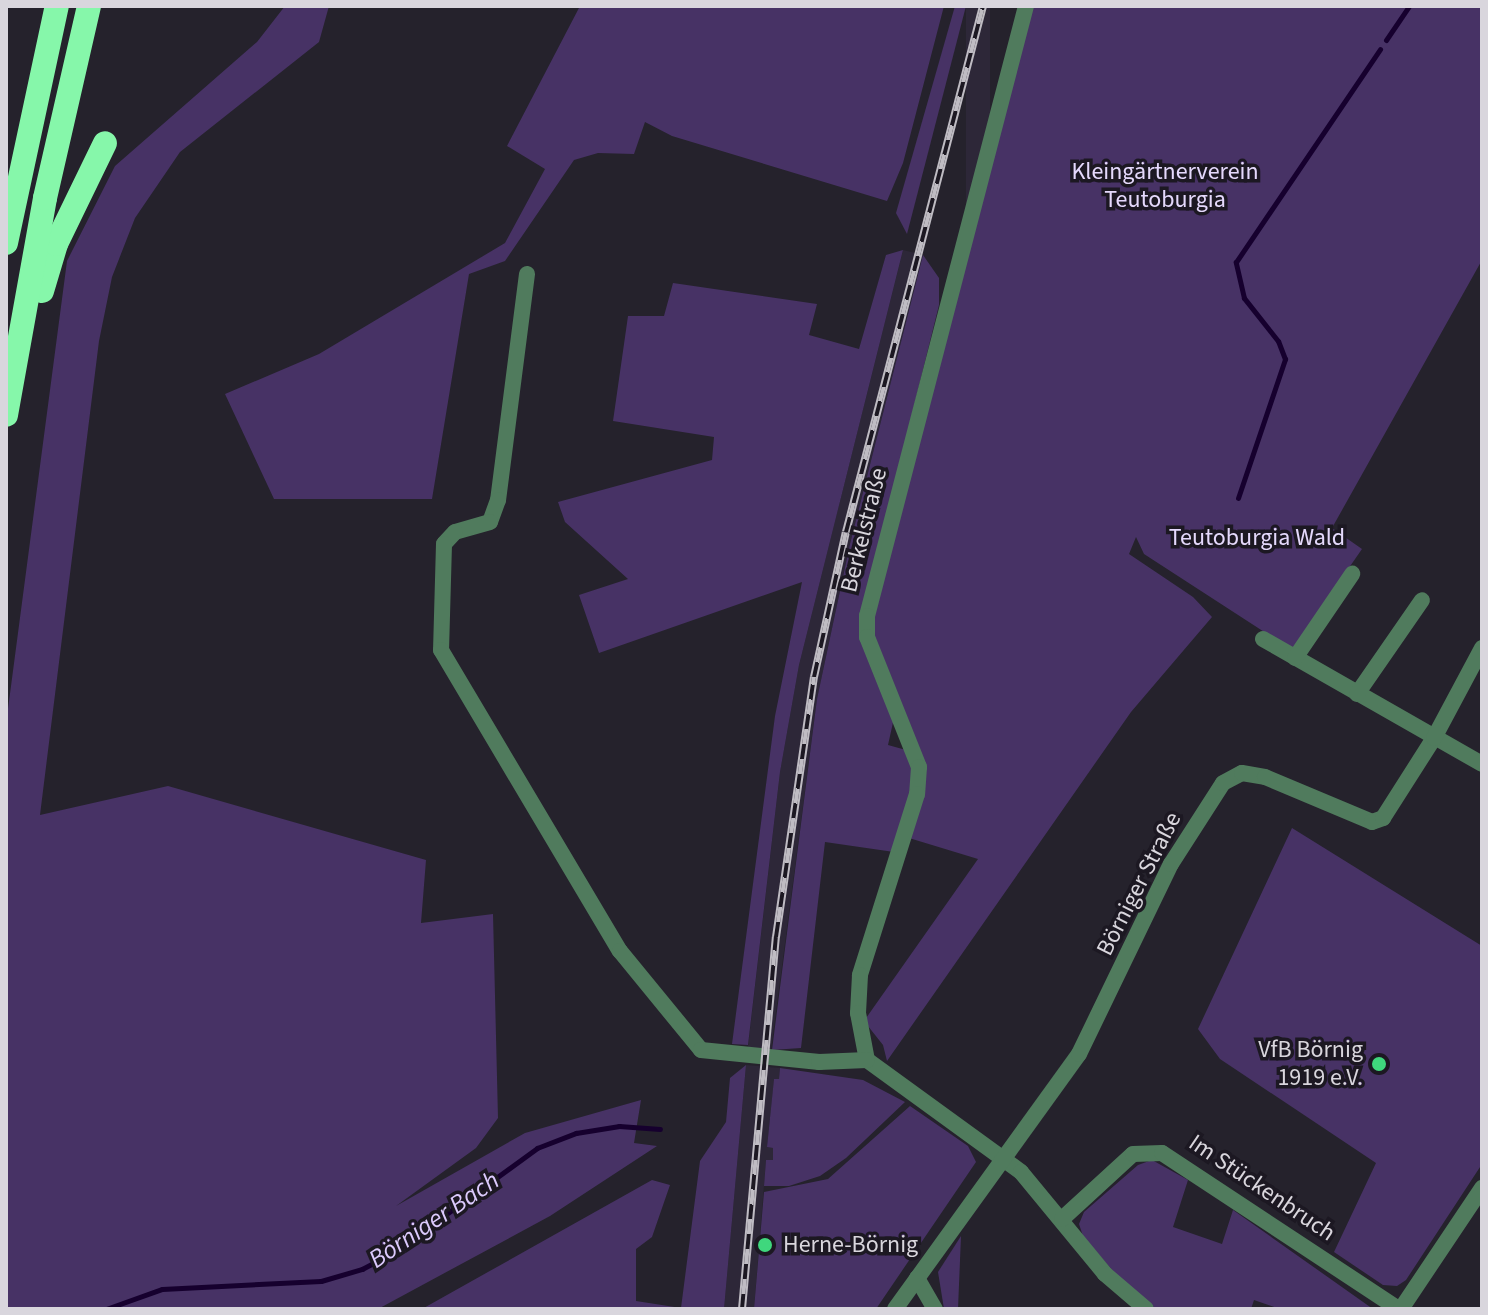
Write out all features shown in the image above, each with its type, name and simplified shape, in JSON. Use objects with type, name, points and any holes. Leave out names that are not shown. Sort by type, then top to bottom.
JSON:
[{"type":"highway","points":[[6,243],[57,6]]},
{"type":"highway","points":[[8,403],[45,198],[89,6]]},
{"type":"highway","points":[[8,403],[33,339],[56,244],[105,143]]},
{"type":"street","name":"Berkelstraße","points":[[867,1060],[857,991],[917,794],[919,767],[867,637],[867,616],[1026,6]]},
{"type":"street","points":[[527,274],[498,500],[490,522],[455,532],[444,544],[441,650],[620,951],[701,1050],[819,1062],[867,1060],[1001,1156],[1062,1219],[1105,1274],[1146,1309]]},
{"type":"street","points":[[1295,658],[1352,574]]},
{"type":"street","points":[[1357,694],[1422,600]]},
{"type":"street","points":[[1263,639],[1482,764]]},
{"type":"street","name":"Börniger Straße","points":[[1001,1156],[1095,1027],[1171,864],[1223,783],[1242,773],[1265,777],[1372,822],[1383,818],[1434,738],[1482,648]]},
{"type":"street","name":"Im Stückenbruch","points":[[1062,1219],[1133,1154],[1162,1153],[1400,1309]]},
{"type":"street","points":[[895,1309],[1001,1156]]},
{"type":"street","points":[[1400,1309],[1482,1188]]},
{"type":"street","points":[[917,1278],[935,1309]]},
{"type":"shaded area","points":[[966,6],[990,6],[990,242],[966,242]]},
{"type":"shaded area","points":[[903,250],[923,255],[850,544],[817,699],[771,1050],[748,1047],[780,772],[799,665]]},
{"type":"shaded area","points":[[746,1065],[780,1068],[779,1080],[774,1080],[767,1147],[773,1148],[773,1161],[766,1160],[754,1309],[724,1309]]},
{"type":"green space","points":[[285,6],[329,6],[319,42],[180,152],[135,218],[112,277],[99,341],[40,815],[168,786],[426,860],[421,923],[493,914],[498,1118],[476,1148],[396,1206],[525,1133],[641,1100],[634,1143],[657,1146],[550,1216],[378,1309],[6,1309],[6,724],[67,261],[115,166],[257,42]]},
{"type":"green space","points":[[580,6],[944,6],[903,163],[887,201],[672,136],[645,122],[634,154],[598,153],[574,160],[505,261],[469,274],[432,499],[274,499],[225,394],[319,354],[505,243],[545,169],[507,146]]},
{"type":"green space","points":[[955,6],[966,6],[907,234],[896,213]]},
{"type":"green space","name":"Kleingärtnerverein Teutoburgia","points":[[1029,6],[1482,6],[1482,260],[1332,528],[1362,549],[1292,650],[1144,554],[1136,537],[1129,554],[1193,597],[1212,617],[1131,712],[887,1061],[883,1045],[864,1021],[978,859],[909,838],[923,794],[872,640],[873,616]]},
{"type":"green space","points":[[903,250],[799,665],[780,772],[748,1045],[732,1044],[775,716],[802,582],[599,653],[579,595],[628,579],[565,522],[558,502],[712,460],[714,437],[613,421],[628,316],[664,316],[673,283],[817,304],[809,335],[859,349],[886,255]]},
{"type":"green space","points":[[923,255],[939,278],[939,305],[862,616],[894,718],[888,745],[906,750],[914,777],[894,852],[825,842],[801,1048],[772,1050],[817,699],[850,544]]},
{"type":"green space","points":[[1292,828],[1482,946],[1482,1164],[1406,1280],[1397,1286],[1383,1285],[1334,1252],[1376,1163],[1220,1059],[1198,1029]]},
{"type":"green space","points":[[746,1065],[724,1309],[422,1309],[652,1180],[670,1185],[652,1237],[636,1249],[636,1301],[681,1308],[700,1161],[726,1122],[730,1078]]},
{"type":"green space","points":[[780,1068],[863,1080],[905,1102],[846,1158],[820,1176],[789,1186],[764,1186],[766,1160],[773,1160],[773,1148],[767,1147],[774,1079],[779,1079]]},
{"type":"green space","points":[[910,1106],[968,1146],[976,1162],[876,1309],[754,1309],[764,1192],[828,1179]]},
{"type":"green space","points":[[1152,1160],[1188,1180],[1173,1227],[1222,1244],[1233,1210],[1373,1309],[1280,1309],[1254,1300],[1251,1309],[1156,1309],[1118,1277],[1083,1236],[1079,1224],[1084,1212],[1138,1165]]},
{"type":"green space","points":[[961,1236],[958,1309],[944,1309],[938,1272]]},
{"type":"waterway","points":[[1386,40],[1409,6]]},
{"type":"waterway","points":[[1238,498],[1285,359],[1278,341],[1244,298],[1236,262],[1380,49]]},
{"type":"waterway","name":"Börniger Bach","points":[[106,1309],[162,1289],[321,1281],[362,1269],[394,1252],[537,1148],[576,1133],[619,1126],[660,1129]]},
{"type":"railway","points":[[742,1309],[776,937],[814,677],[846,532],[983,6]]},
{"type":"place","name":"VfB Börnig 1919 e.V.","points":[[1379,1064]]},
{"type":"place","name":"Herne-Börnig","points":[[765,1245]]},
{"type":"park label","name":"Teutoburgia Wald","points":[[1257,538]]}]
